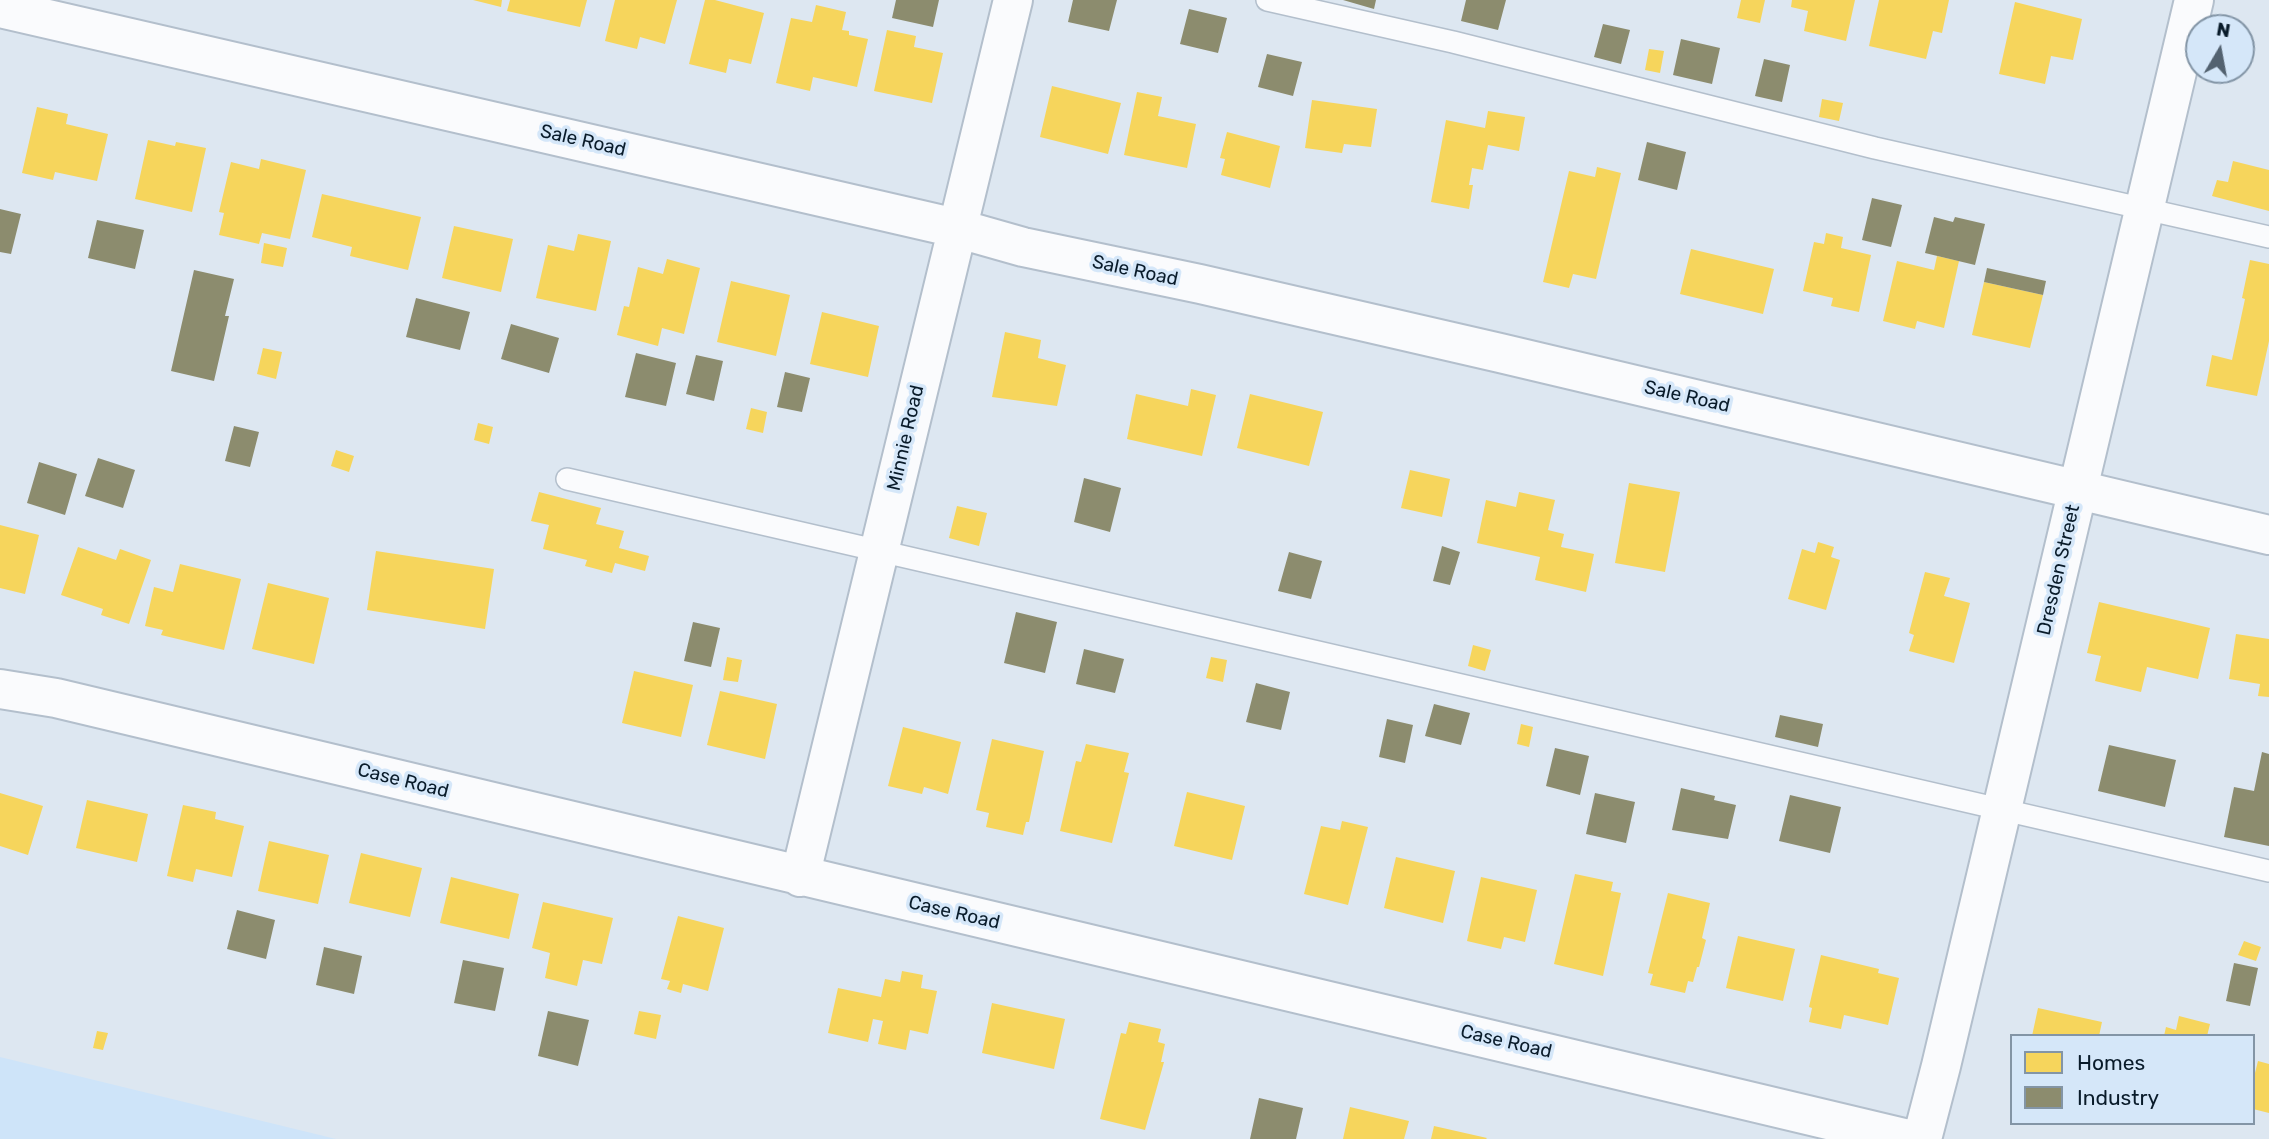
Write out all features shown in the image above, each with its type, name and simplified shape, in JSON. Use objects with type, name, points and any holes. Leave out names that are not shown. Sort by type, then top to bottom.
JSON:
[{"type":"street","name":"Minnie Road","points":[[800,877],[1013,0]]},
{"type":"street","name":"Dresden Street","points":[[1922,1139],[2194,0]]},
{"type":"street","name":"Sale Road","points":[[0,8],[956,228],[1023,247],[1200,284],[1487,350],[2269,535]]},
{"type":"street","name":"Case Road","points":[[0,689],[56,698],[1908,1139]]},
{"type":"lane","points":[[1267,0],[1453,42],[1875,148],[2269,237]]},
{"type":"lane","points":[[567,479],[2269,871]]},
{"type":"shaded area","points":[[0,1057],[336,1139],[0,1139]]},
{"type":"building: Homes","points":[[473,0],[502,0],[501,7]]},
{"type":"building: Homes","points":[[510,0],[587,0],[580,27],[507,11]]},
{"type":"building: Homes","points":[[615,0],[677,0],[665,44],[640,37],[637,49],[605,41]]},
{"type":"building: Homes","points":[[705,0],[715,0],[764,13],[751,64],[729,59],[726,73],[689,64]]},
{"type":"building: Homes","points":[[1741,0],[1765,0],[1760,23],[1737,18]]},
{"type":"building: Homes","points":[[1792,0],[1855,0],[1846,41],[1804,31],[1808,11],[1791,7]]},
{"type":"building: Homes","points":[[1879,0],[1949,0],[1942,33],[1933,31],[1926,59],[1869,46]]},
{"type":"building: Homes","points":[[2015,2],[2082,19],[2073,60],[2051,56],[2045,84],[1999,74]]},
{"type":"building: Homes","points":[[816,5],[846,12],[842,30],[849,31],[849,35],[868,39],[857,87],[813,77],[810,91],[776,83],[791,18],[812,22]]},
{"type":"building: Homes","points":[[887,30],[916,36],[914,47],[943,53],[932,103],[874,91]]},
{"type":"building: Homes","points":[[1649,49],[1664,51],[1660,73],[1645,70]]},
{"type":"building: Homes","points":[[1052,86],[1121,103],[1108,154],[1040,137]]},
{"type":"building: Homes","points":[[1137,92],[1162,97],[1158,116],[1196,124],[1187,168],[1124,155]]},
{"type":"building: Homes","points":[[1822,99],[1843,103],[1839,121],[1819,117]]},
{"type":"building: Homes","points":[[1312,100],[1377,109],[1371,147],[1344,144],[1342,153],[1305,148]]},
{"type":"building: Homes","points":[[37,107],[68,114],[66,124],[108,134],[97,181],[55,172],[53,180],[22,173]]},
{"type":"building: Homes","points":[[1488,111],[1525,117],[1519,151],[1488,145],[1483,170],[1472,168],[1469,185],[1473,185],[1469,209],[1431,202],[1446,120],[1485,128]]},
{"type":"building: Homes","points":[[1227,132],[1280,146],[1270,188],[1221,175],[1225,159],[1220,158]]},
{"type":"building: Homes","points":[[148,140],[175,146],[176,142],[206,148],[192,212],[135,199]]},
{"type":"building: Homes","points":[[261,159],[306,170],[290,239],[262,233],[259,244],[219,235],[224,213],[219,212],[231,162],[259,169]]},
{"type":"building: Homes","points":[[2233,161],[2269,170],[2269,211],[2212,196],[2217,180],[2228,182]]},
{"type":"building: Homes","points":[[1597,167],[1621,173],[1596,279],[1573,274],[1569,288],[1543,282],[1569,171],[1595,177]]},
{"type":"building: Homes","points":[[322,194],[421,217],[408,270],[350,256],[352,247],[312,237]]},
{"type":"building: Homes","points":[[454,226],[513,239],[501,292],[442,278]]},
{"type":"building: Homes","points":[[1826,233],[1843,237],[1841,248],[1871,255],[1859,312],[1831,306],[1833,298],[1803,291],[1814,242],[1824,244]]},
{"type":"building: Homes","points":[[578,234],[611,241],[596,311],[536,298],[548,245],[574,251]]},
{"type":"building: Homes","points":[[264,243],[287,248],[283,267],[261,263]]},
{"type":"building: Homes","points":[[1691,249],[1774,269],[1763,314],[1680,294]]},
{"type":"building: Homes","points":[[1937,256],[1959,261],[1944,328],[1917,321],[1915,329],[1883,321],[1897,261],[1934,270]]},
{"type":"building: Homes","points":[[667,259],[700,268],[684,334],[662,328],[658,346],[617,335],[624,306],[629,307],[638,267],[663,274]]},
{"type":"building: Homes","points":[[2250,260],[2269,264],[2269,341],[2257,396],[2206,386],[2212,355],[2232,360]]},
{"type":"building: Homes","points":[[731,281],[790,295],[776,356],[717,342]]},
{"type":"building: Homes","points":[[1984,282],[2043,295],[2030,348],[1972,335]]},
{"type":"building: Homes","points":[[822,312],[879,326],[868,377],[810,364]]},
{"type":"building: Homes","points":[[1005,332],[1041,340],[1038,358],[1066,365],[1057,406],[992,397]]},
{"type":"building: Homes","points":[[263,348],[282,352],[276,379],[257,374]]},
{"type":"building: Homes","points":[[1191,389],[1216,395],[1202,456],[1127,439],[1136,394],[1188,406]]},
{"type":"building: Homes","points":[[1250,394],[1323,412],[1309,466],[1237,448]]},
{"type":"building: Homes","points":[[751,408],[767,412],[763,433],[746,429]]},
{"type":"building: Homes","points":[[478,423],[493,427],[489,444],[474,440]]},
{"type":"building: Homes","points":[[336,450],[354,456],[349,472],[331,466]]},
{"type":"building: Homes","points":[[1410,470],[1450,479],[1442,517],[1401,508]]},
{"type":"building: Homes","points":[[1629,483],[1680,492],[1665,572],[1615,563]]},
{"type":"building: Homes","points":[[539,492],[601,508],[596,524],[624,531],[619,548],[649,556],[645,571],[615,563],[612,573],[585,566],[587,560],[543,549],[549,525],[531,521]]},
{"type":"building: Homes","points":[[1519,492],[1555,500],[1548,530],[1564,534],[1561,547],[1594,554],[1586,592],[1535,580],[1540,557],[1477,543],[1486,500],[1516,507]]},
{"type":"building: Homes","points":[[957,506],[987,513],[979,546],[949,538]]},
{"type":"building: Homes","points":[[0,525],[39,535],[25,594],[0,588]]},
{"type":"building: Homes","points":[[1818,542],[1834,547],[1831,557],[1840,560],[1826,610],[1788,599],[1802,549],[1815,553]]},
{"type":"building: Homes","points":[[78,547],[116,560],[120,549],[151,560],[129,624],[101,615],[103,609],[61,595]]},
{"type":"building: Homes","points":[[376,551],[494,569],[485,629],[367,610]]},
{"type":"building: Homes","points":[[180,564],[241,579],[224,650],[161,635],[163,630],[145,626],[154,587],[173,592]]},
{"type":"building: Homes","points":[[1925,572],[1950,578],[1944,596],[1970,603],[1954,663],[1909,651],[1914,635],[1909,633]]},
{"type":"building: Homes","points":[[268,583],[329,598],[314,664],[252,649]]},
{"type":"building: Homes","points":[[2099,602],[2210,628],[2198,679],[2147,667],[2141,692],[2095,681],[2101,656],[2087,653]]},
{"type":"building: Homes","points":[[2236,634],[2269,639],[2269,697],[2258,696],[2260,684],[2229,679]]},
{"type":"building: Homes","points":[[1473,645],[1491,650],[1485,671],[1468,666]]},
{"type":"building: Homes","points":[[727,657],[742,660],[738,682],[723,680]]},
{"type":"building: Homes","points":[[1211,657],[1227,660],[1223,682],[1206,678]]},
{"type":"building: Homes","points":[[634,671],[693,685],[681,737],[622,723]]},
{"type":"building: Homes","points":[[720,691],[777,704],[765,759],[707,745]]},
{"type":"building: Homes","points":[[1521,724],[1533,727],[1529,747],[1517,744]]},
{"type":"building: Homes","points":[[903,727],[961,742],[948,794],[924,787],[922,794],[888,786]]},
{"type":"building: Homes","points":[[992,739],[1044,751],[1029,822],[1026,822],[1023,835],[986,827],[989,813],[976,810]]},
{"type":"building: Homes","points":[[1086,744],[1129,753],[1124,772],[1129,773],[1112,843],[1060,831],[1076,761],[1081,762]]},
{"type":"building: Homes","points":[[1187,792],[1245,806],[1232,860],[1174,846]]},
{"type":"building: Homes","points":[[0,793],[43,806],[28,855],[0,846]]},
{"type":"building: Homes","points":[[87,800],[148,814],[137,862],[76,848]]},
{"type":"building: Homes","points":[[183,805],[216,812],[215,819],[244,826],[232,877],[196,869],[193,882],[167,876]]},
{"type":"building: Homes","points":[[1342,821],[1368,827],[1348,905],[1304,894],[1321,826],[1340,830]]},
{"type":"building: Homes","points":[[269,841],[329,855],[318,904],[258,891]]},
{"type":"building: Homes","points":[[361,853],[422,868],[410,917],[349,903]]},
{"type":"building: Homes","points":[[1396,857],[1455,871],[1443,923],[1384,908]]},
{"type":"building: Homes","points":[[1575,874],[1613,882],[1611,891],[1621,893],[1603,976],[1554,964]]},
{"type":"building: Homes","points":[[451,877],[519,894],[509,939],[440,923]]},
{"type":"building: Homes","points":[[1481,877],[1537,890],[1525,942],[1504,937],[1501,949],[1467,941]]},
{"type":"building: Homes","points":[[1668,893],[1710,903],[1702,938],[1706,940],[1699,967],[1693,982],[1688,981],[1685,993],[1650,985],[1653,974],[1648,973]]},
{"type":"building: Homes","points":[[543,902],[613,918],[602,964],[583,960],[577,986],[545,978],[550,953],[532,948]]},
{"type":"building: Homes","points":[[678,916],[724,928],[708,991],[683,984],[681,993],[667,989],[670,981],[661,979]]},
{"type":"building: Homes","points":[[1738,936],[1795,949],[1783,1001],[1726,988]]},
{"type":"building: Homes","points":[[2244,941],[2261,947],[2256,961],[2238,955]]},
{"type":"building: Homes","points":[[1821,955],[1879,969],[1878,973],[1899,978],[1888,1025],[1844,1015],[1841,1029],[1809,1022],[1812,1008],[1809,1007]]},
{"type":"building: Homes","points":[[902,971],[923,975],[921,988],[937,991],[928,1034],[910,1030],[906,1050],[878,1044],[883,1021],[873,1019],[868,1042],[828,1033],[838,988],[881,997],[885,979],[900,982]]},
{"type":"building: Homes","points":[[992,1003],[1065,1019],[1054,1069],[982,1053]]},
{"type":"building: Homes","points":[[2038,1008],[2102,1022],[2099,1034],[2032,1034]]},
{"type":"building: Homes","points":[[639,1011],[661,1015],[656,1039],[634,1034]]},
{"type":"building: Homes","points":[[2179,1016],[2210,1024],[2208,1034],[2164,1034],[2166,1027],[2176,1030]]},
{"type":"building: Homes","points":[[1129,1022],[1161,1029],[1158,1042],[1165,1044],[1161,1062],[1164,1062],[1145,1130],[1100,1119],[1121,1033],[1126,1034]]},
{"type":"building: Homes","points":[[97,1031],[108,1033],[103,1050],[93,1048]]},
{"type":"building: Homes","points":[[2258,1061],[2269,1064],[2269,1113],[2255,1110],[2255,1073]]},
{"type":"building: Homes","points":[[1350,1107],[1409,1121],[1404,1139],[1343,1139]]},
{"type":"building: Homes","points":[[1434,1126],[1487,1138],[1431,1139]]},
{"type":"building: Industry","points":[[896,0],[939,0],[933,27],[892,18]]},
{"type":"building: Industry","points":[[1073,0],[1117,0],[1109,31],[1068,22]]},
{"type":"building: Industry","points":[[1343,0],[1376,0],[1374,9]]},
{"type":"building: Industry","points":[[1466,0],[1506,0],[1498,30],[1461,21]]},
{"type":"building: Industry","points":[[1189,9],[1227,18],[1218,53],[1180,44]]},
{"type":"building: Industry","points":[[1603,24],[1630,30],[1621,64],[1594,57]]},
{"type":"building: Industry","points":[[1681,39],[1720,48],[1712,84],[1673,75]]},
{"type":"building: Industry","points":[[1267,54],[1302,62],[1293,96],[1258,87]]},
{"type":"building: Industry","points":[[1764,59],[1790,65],[1782,102],[1755,96]]},
{"type":"building: Industry","points":[[1647,142],[1686,152],[1677,190],[1638,180]]},
{"type":"building: Industry","points":[[1872,198],[1902,205],[1891,247],[1862,240]]},
{"type":"building: Industry","points":[[0,209],[21,214],[11,254],[0,252]]},
{"type":"building: Industry","points":[[1934,217],[1953,222],[1955,217],[1985,224],[1975,265],[1925,253]]},
{"type":"building: Industry","points":[[97,220],[144,230],[135,269],[88,258]]},
{"type":"building: Industry","points":[[1987,268],[2046,281],[2043,295],[1984,282]]},
{"type":"building: Industry","points":[[194,270],[234,279],[225,316],[229,316],[214,381],[171,371]]},
{"type":"building: Industry","points":[[416,298],[470,312],[460,350],[406,337]]},
{"type":"building: Industry","points":[[511,324],[559,338],[549,373],[501,359]]},
{"type":"building: Industry","points":[[636,353],[676,363],[666,406],[625,397]]},
{"type":"building: Industry","points":[[696,355],[723,361],[714,401],[686,394]]},
{"type":"building: Industry","points":[[785,372],[810,378],[802,412],[777,407]]},
{"type":"building: Industry","points":[[234,426],[259,432],[250,467],[225,461]]},
{"type":"building: Industry","points":[[98,458],[135,470],[123,508],[85,496]]},
{"type":"building: Industry","points":[[39,462],[77,474],[65,515],[27,503]]},
{"type":"building: Industry","points":[[1084,478],[1121,488],[1110,532],[1074,522]]},
{"type":"building: Industry","points":[[1442,546],[1460,552],[1450,585],[1433,581]]},
{"type":"building: Industry","points":[[1289,552],[1322,561],[1311,599],[1278,591]]},
{"type":"building: Industry","points":[[1016,612],[1057,622],[1045,673],[1004,663]]},
{"type":"building: Industry","points":[[693,622],[720,628],[711,667],[684,661]]},
{"type":"building: Industry","points":[[1084,649],[1124,659],[1115,693],[1076,684]]},
{"type":"building: Industry","points":[[1256,683],[1290,692],[1281,730],[1246,722]]},
{"type":"building: Industry","points":[[1434,704],[1470,713],[1461,745],[1425,736]]},
{"type":"building: Industry","points":[[1780,715],[1823,724],[1818,747],[1775,737]]},
{"type":"building: Industry","points":[[1387,719],[1413,725],[1405,763],[1379,757]]},
{"type":"building: Industry","points":[[2109,745],[2176,760],[2165,807],[2098,791]]},
{"type":"building: Industry","points":[[1555,748],[1589,756],[1580,795],[1546,786]]},
{"type":"building: Industry","points":[[2262,752],[2269,754],[2269,846],[2224,837],[2234,787],[2254,791]]},
{"type":"building: Industry","points":[[1681,788],[1715,796],[1714,800],[1736,805],[1728,839],[1672,830]]},
{"type":"building: Industry","points":[[1595,793],[1635,802],[1626,843],[1586,834]]},
{"type":"building: Industry","points":[[1790,795],[1841,807],[1830,853],[1779,841]]},
{"type":"building: Industry","points":[[237,910],[275,920],[266,959],[227,949]]},
{"type":"building: Industry","points":[[324,947],[362,956],[354,994],[316,985]]},
{"type":"building: Industry","points":[[463,960],[504,968],[495,1011],[454,1003]]},
{"type":"building: Industry","points":[[2234,963],[2258,968],[2250,1006],[2226,1001]]},
{"type":"building: Industry","points":[[548,1011],[589,1020],[578,1066],[538,1056]]},
{"type":"building: Industry","points":[[1259,1098],[1303,1108],[1296,1139],[1250,1139]]}]
